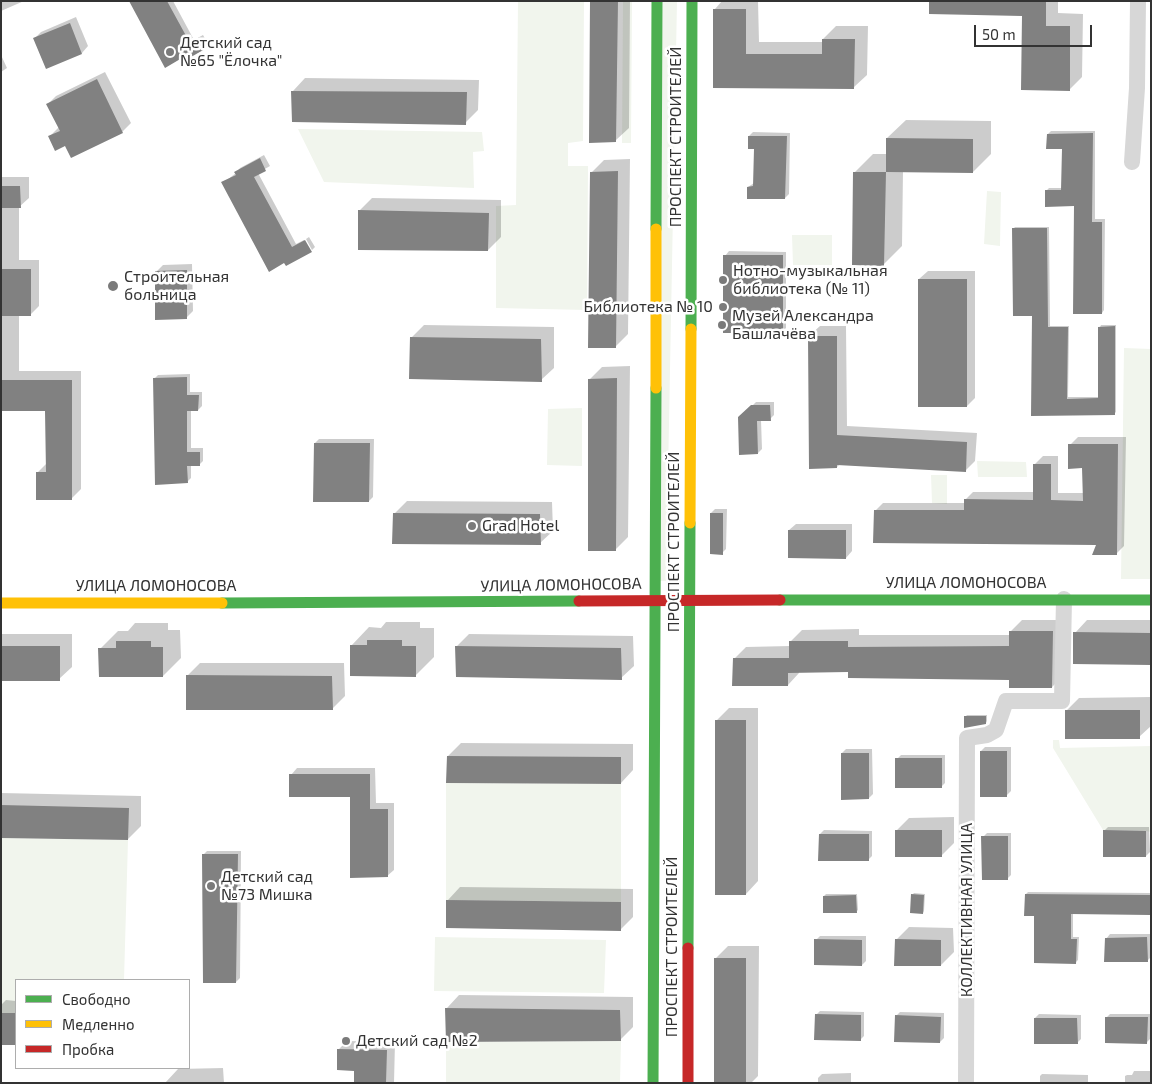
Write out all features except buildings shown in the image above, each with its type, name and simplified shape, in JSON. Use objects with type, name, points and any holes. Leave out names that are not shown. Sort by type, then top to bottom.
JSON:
[{"type":"main road","name":"ПРОСПЕКТ СТРОИТЕЛЕЙ","points":[[653,1083],[657,1]]},
{"type":"main road","name":"ПРОСПЕКТ СТРОИТЕЛЕЙ","points":[[688,1083],[692,1]]},
{"type":"main road","name":"УЛИЦА ЛОМОНОСОВА","points":[[1,603],[1151,600]]},
{"type":"street","points":[[1132,162],[1137,88],[1138,1]]},
{"type":"street","name":"КОЛЛЕКТИВНАЯ УЛИЦА","points":[[966,1083],[967,738],[987,735],[996,730],[1006,701],[1062,701],[1064,599]]},
{"type":"shaded area","points":[[518,1],[584,1],[583,141],[568,143],[568,166],[588,166],[587,310],[496,308],[496,206],[516,205]]},
{"type":"shaded area","points":[[623,1],[632,1],[631,143],[622,143]]},
{"type":"shaded area","points":[[662,1],[677,1],[666,581],[658,581]]},
{"type":"shaded area","points":[[298,129],[482,132],[484,151],[473,152],[474,188],[324,182]]},
{"type":"shaded area","points":[[987,191],[1001,192],[1000,246],[984,244]]},
{"type":"shaded area","points":[[792,235],[832,235],[832,265],[793,265]]},
{"type":"shaded area","points":[[1124,348],[1151,349],[1151,579],[1121,579]]},
{"type":"shaded area","points":[[582,408],[582,466],[547,465],[548,409]]},
{"type":"shaded area","points":[[977,461],[1026,462],[1027,477],[978,477]]},
{"type":"shaded area","points":[[931,475],[947,475],[947,504],[932,503]]},
{"type":"shaded area","points":[[1053,740],[1059,740],[1060,748],[1151,746],[1151,832],[1103,830],[1053,748]]},
{"type":"shaded area","points":[[446,783],[621,784],[621,902],[446,900]]},
{"type":"shaded area","points":[[1,838],[128,840],[124,979],[15,979],[15,1013],[1,1013]]},
{"type":"shaded area","points":[[435,937],[606,940],[604,993],[434,991]]},
{"type":"shaded area","points":[[621,1041],[620,1083],[446,1083],[446,1042]]},
{"type":"traffic: fast","points":[[656,229],[657,1]]},
{"type":"traffic: fast","points":[[691,329],[692,1]]},
{"type":"traffic: fast","points":[[653,1083],[656,388]]},
{"type":"traffic: fast","points":[[688,948],[690,523]]},
{"type":"traffic: fast","points":[[780,600],[1151,600]]},
{"type":"traffic: fast","points":[[222,603],[579,601]]},
{"type":"traffic: slow","points":[[656,229],[656,388]]},
{"type":"traffic: slow","points":[[690,523],[691,329]]},
{"type":"traffic: slow","points":[[1,603],[222,603]]},
{"type":"traffic: jam","points":[[579,601],[780,600]]},
{"type":"traffic: jam","points":[[688,948],[688,1083]]},
{"type":"place","name":"Детский сад №65 \"Ёлочка\"","points":[[170,52]]},
{"type":"place","name":"Нотно-музыкальная библиотека (№ 11)","points":[[723,280]]},
{"type":"place","name":"Строительная больница","points":[[113,286]]},
{"type":"place","name":"Библиотека № 10","points":[[723,307]]},
{"type":"place","name":"Музей Александра Башлачёва","points":[[722,325]]},
{"type":"place","name":"Grad Hotel","points":[[472,526]]},
{"type":"place","name":"Детский сад №73 Мишка","points":[[211,886]]},
{"type":"place","name":"Детский сад №2","points":[[346,1041]]}]
